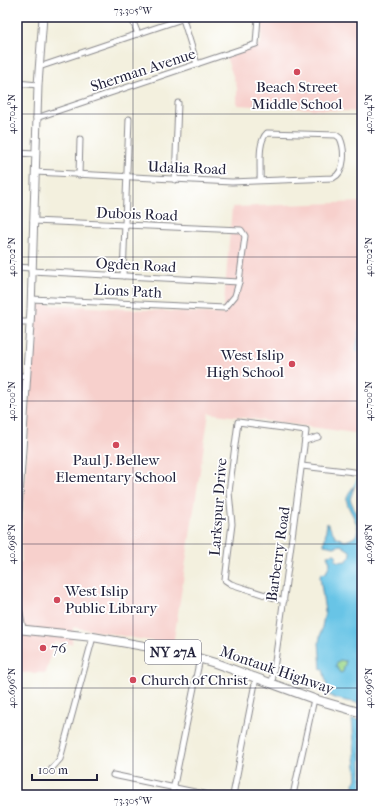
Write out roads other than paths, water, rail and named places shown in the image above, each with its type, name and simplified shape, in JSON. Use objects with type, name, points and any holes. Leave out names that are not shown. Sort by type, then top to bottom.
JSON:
[{"type":"main road","points":[[17,527],[19,435],[26,376],[30,322],[36,118],[43,17]]},
{"type":"main road","points":[[17,602],[19,613],[18,630]]},
{"type":"main road","name":"Montauk Highway","points":[[18,630],[93,638],[178,652],[200,658],[314,699],[362,713]]},
{"type":"street","points":[[131,17],[138,34]]},
{"type":"street","name":"Sherman Avenue","points":[[36,118],[256,44],[258,17]]},
{"type":"street","points":[[39,67],[186,18],[197,64]]},
{"type":"street","points":[[17,84],[38,85]]},
{"type":"street","points":[[175,180],[178,104]]},
{"type":"street","points":[[123,276],[129,119]]},
{"type":"street","name":"Udalia Road","points":[[35,172],[232,182],[333,178],[338,176],[342,169],[343,147],[340,138],[336,135],[274,132],[267,133],[263,137],[260,180]]},
{"type":"street","points":[[79,175],[80,139]]},
{"type":"street","points":[[17,153],[35,154]]},
{"type":"street","name":"Dubois Road","points":[[33,221],[241,230],[245,236],[239,282]]},
{"type":"street","name":"Ogden Road","points":[[17,267],[123,276],[239,282]]},
{"type":"street","name":"Lions Path","points":[[31,300],[225,308],[235,296],[239,282]]},
{"type":"street","points":[[17,322],[30,322]]},
{"type":"street","points":[[17,376],[26,376]]},
{"type":"street","name":"Larkspur Drive","points":[[284,601],[231,584],[226,580],[232,524],[229,492],[238,422],[306,432],[305,441]]},
{"type":"street","points":[[305,441],[318,437]]},
{"type":"street","name":"Barberry Road","points":[[272,683],[305,441]]},
{"type":"street","points":[[302,466],[354,472]]},
{"type":"street","points":[[52,768],[60,758],[93,638]]},
{"type":"street","points":[[172,795],[200,658]]},
{"type":"street","points":[[233,795],[256,678]]},
{"type":"street","points":[[293,795],[314,699]]},
{"type":"street","points":[[113,776],[209,795]]},
{"type":"water","points":[[355,485],[350,499],[354,509],[362,519],[362,704],[341,700],[329,695],[323,669],[321,669],[319,642],[325,612],[320,577],[321,574],[326,573],[330,563],[327,555],[335,554],[337,556],[335,560],[339,562],[346,561],[351,556],[350,551],[341,545],[334,547],[324,545],[327,523],[336,537],[345,541],[353,538],[357,534],[358,529],[347,502],[348,495]],"holes":[[[340,660],[346,661],[343,672],[340,673],[336,666],[337,662]]]},
{"type":"water","points":[[352,719],[360,720],[362,795],[356,795],[354,783],[357,779]]},
{"type":"waterway","points":[[362,319],[357,349],[357,351],[362,351]]},
{"type":"waterway","points":[[354,486],[361,470],[362,441]]},
{"type":"place","name":"Beach Street Middle School","points":[[297,72]]},
{"type":"place","name":"West Islip High School","points":[[292,364]]},
{"type":"place","name":"Paul J. Bellew Elementary School","points":[[116,445]]},
{"type":"place","name":"West Islip Public Library","points":[[57,600]]},
{"type":"place","name":"76","points":[[43,648]]},
{"type":"place","name":"Church of Christ","points":[[133,680]]}]
